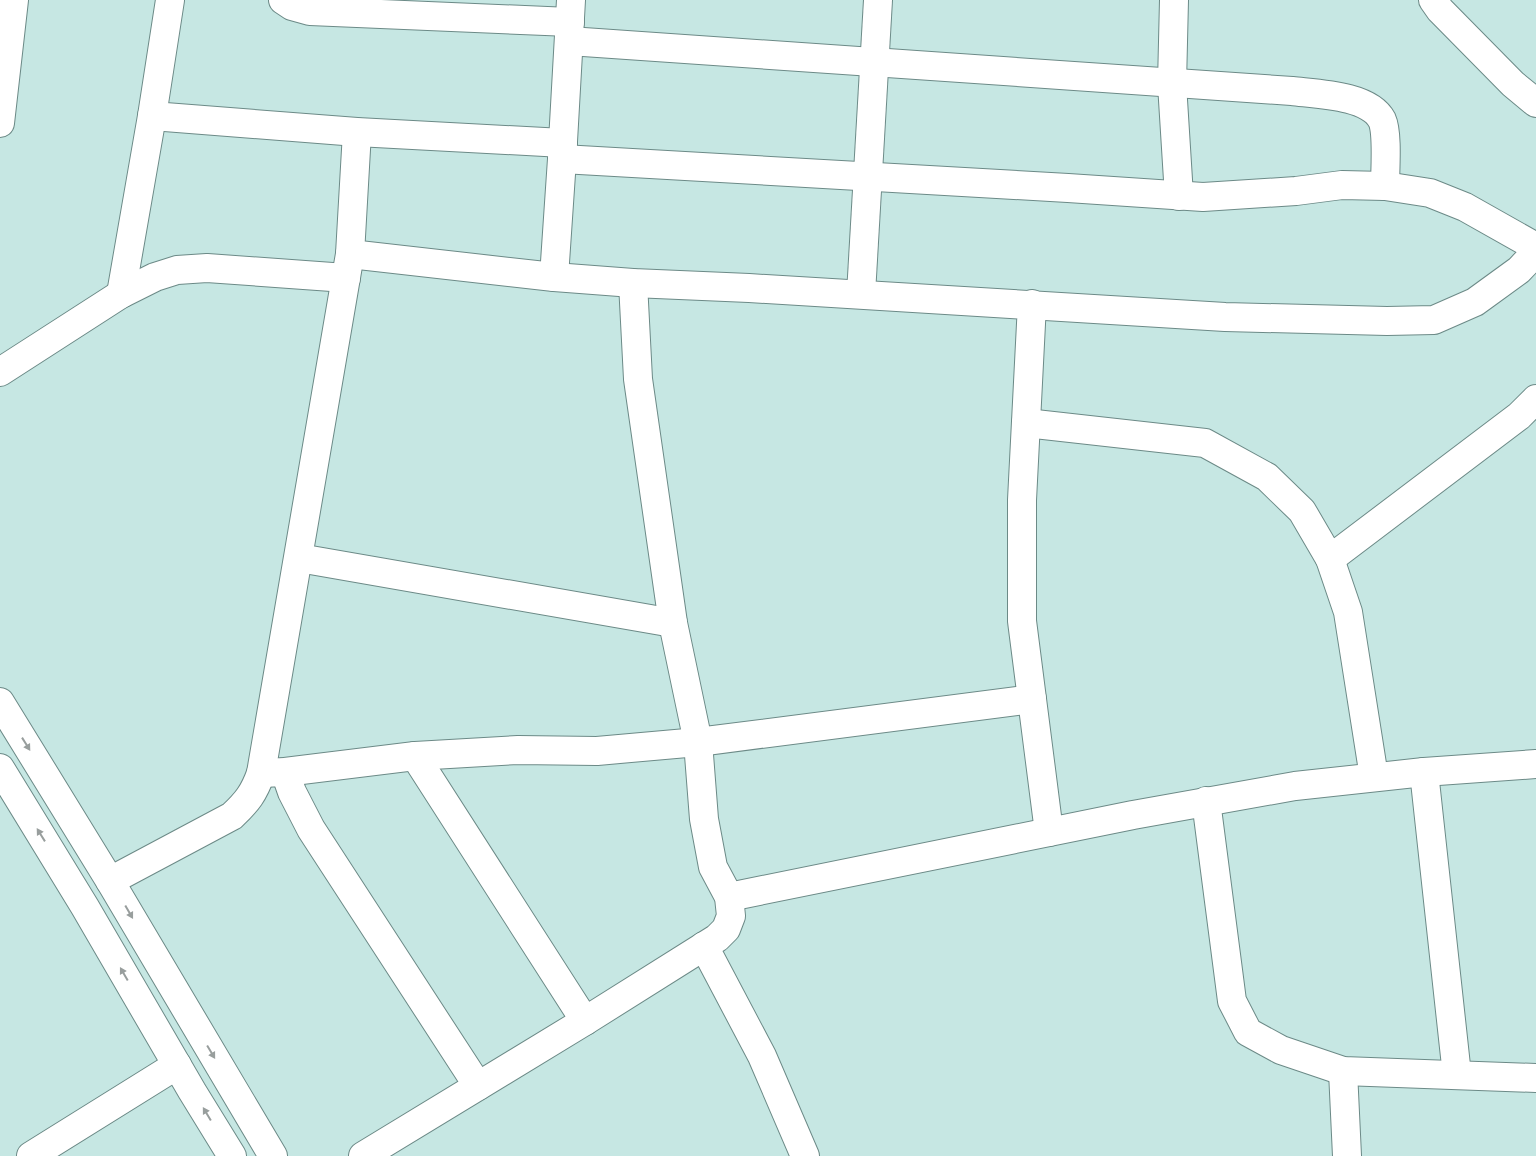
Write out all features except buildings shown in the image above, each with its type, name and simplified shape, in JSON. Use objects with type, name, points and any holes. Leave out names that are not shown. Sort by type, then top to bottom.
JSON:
[{"type":"main road","points":[[0,123],[14,0]]},
{"type":"main road","points":[[121,294],[170,0]]},
{"type":"main road","points":[[283,0],[292,6],[310,11],[570,21],[875,63],[1292,91],[1347,98],[1368,106],[1381,119],[1385,130],[1385,186]]},
{"type":"main road","points":[[861,294],[878,0]]},
{"type":"main road","points":[[1174,0],[1172,83],[1179,196]]},
{"type":"main road","points":[[1434,0],[1440,10],[1513,84],[1536,103]]},
{"type":"main road","points":[[554,278],[570,21]]},
{"type":"main road","points":[[152,116],[868,177],[1203,198],[1296,191],[1342,185],[1385,186],[1430,193],[1465,207],[1536,247]]},
{"type":"main road","points":[[110,881],[232,816],[273,772],[299,558],[348,266],[357,132]]},
{"type":"main road","points":[[0,372],[121,294],[155,277],[177,270],[348,266],[861,294],[1224,317],[1386,321],[1434,320],[1475,302],[1519,270],[1536,252]]},
{"type":"main road","points":[[362,1156],[585,1021],[717,938],[726,929],[731,916],[729,897],[713,867],[704,819],[698,742],[673,623],[638,379],[632,283]]},
{"type":"main road","points":[[1032,304],[1022,500],[1022,621],[1049,832]]},
{"type":"main road","points":[[1330,559],[1519,416],[1536,399]]},
{"type":"main road","points":[[1026,424],[1205,444],[1267,476],[1302,511],[1330,559],[1348,612],[1374,777]]},
{"type":"main road","points":[[299,558],[673,623]]},
{"type":"main road","points":[[273,772],[415,756],[518,750],[597,751],[698,742],[1032,699]]},
{"type":"main road","points":[[0,702],[110,881],[273,1156]]},
{"type":"main road","points":[[415,756],[585,1021]]},
{"type":"main road","points":[[729,897],[1206,801],[1295,786],[1424,772],[1536,764]]},
{"type":"main road","points":[[0,768],[85,907],[232,1156]]},
{"type":"main road","points":[[273,772],[292,792],[311,830],[478,1086]]},
{"type":"main road","points":[[1424,772],[1457,1075]]},
{"type":"main road","points":[[1206,801],[1232,1001],[1248,1032],[1281,1050],[1343,1071],[1536,1078]]},
{"type":"main road","points":[[704,946],[762,1056],[805,1156]]},
{"type":"main road","points":[[31,1156],[178,1066]]},
{"type":"main road","points":[[1343,1071],[1347,1156]]}]
